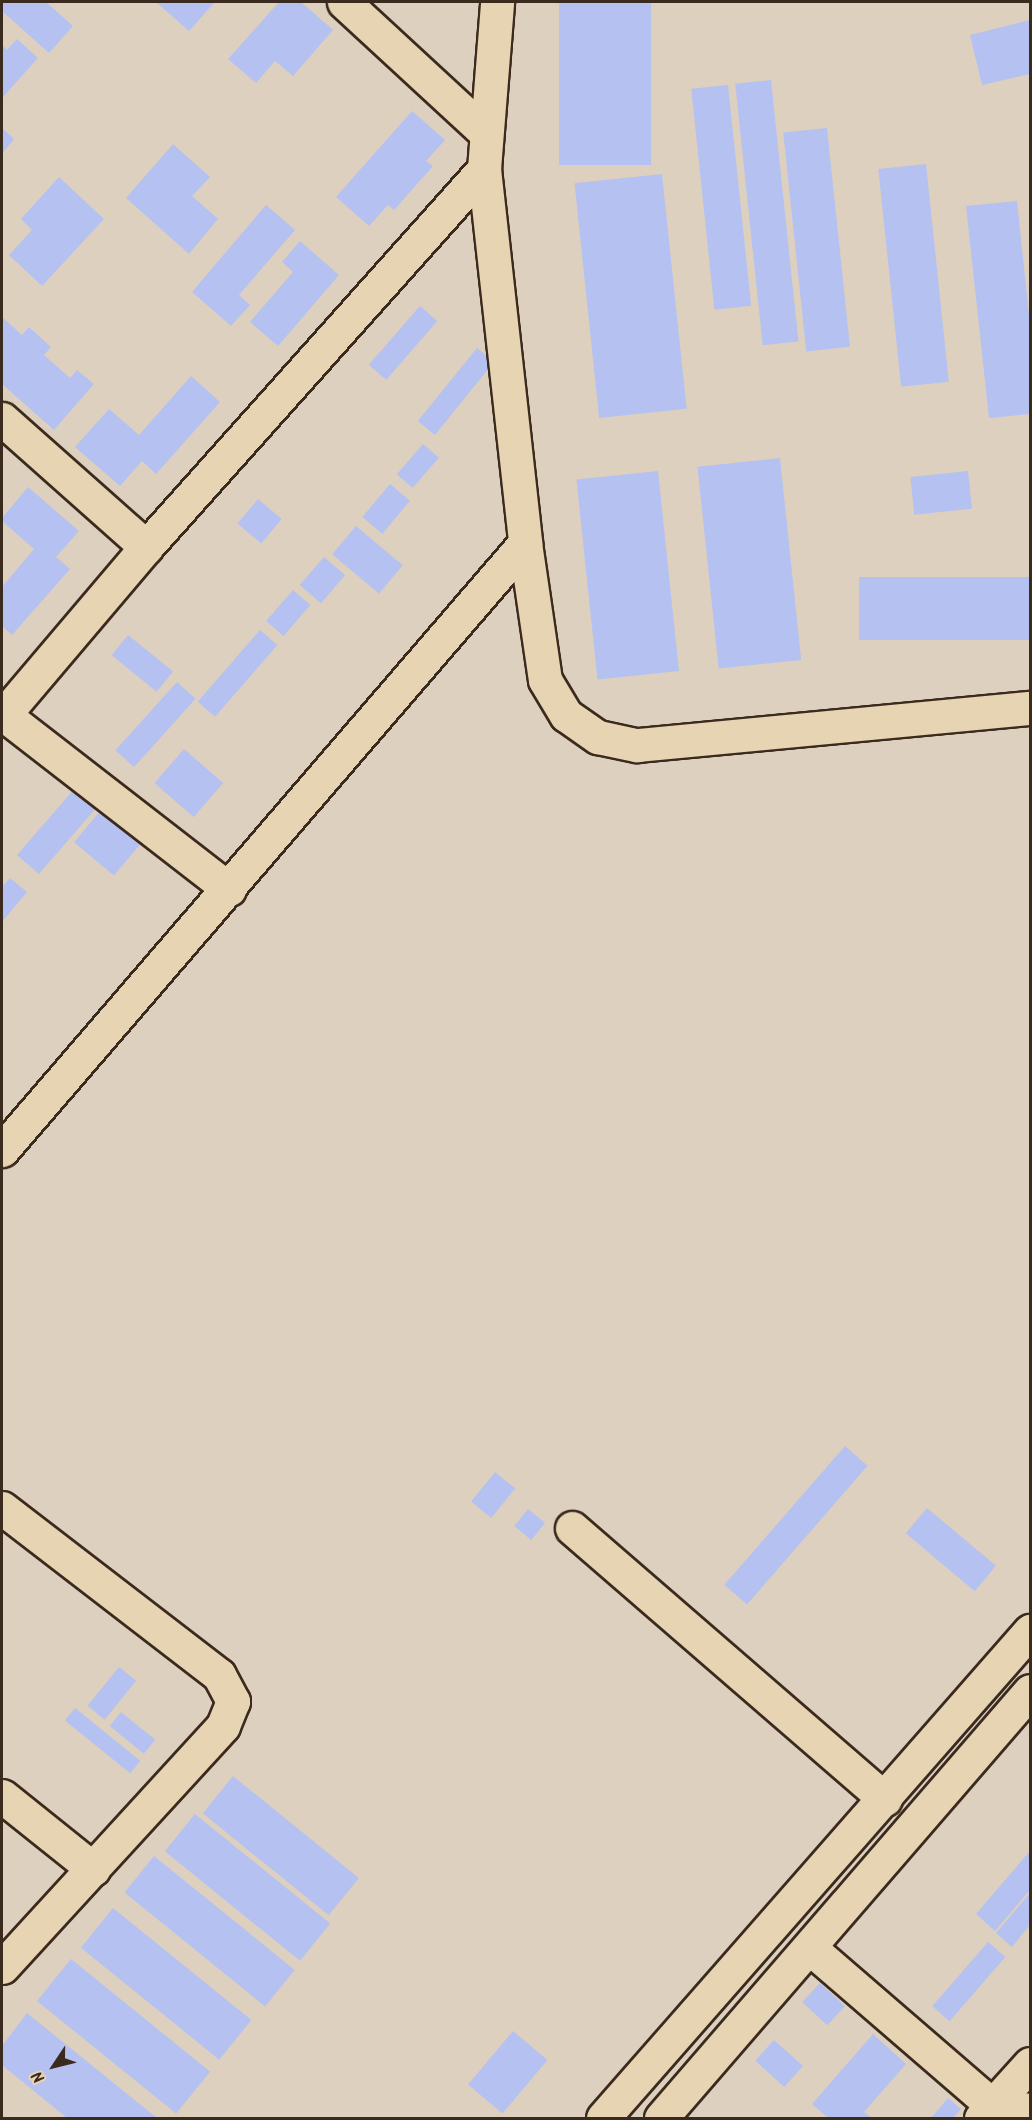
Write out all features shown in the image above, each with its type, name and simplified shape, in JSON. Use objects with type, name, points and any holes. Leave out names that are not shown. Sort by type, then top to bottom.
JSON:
[{"type":"street","points":[[344,2],[486,133]]},
{"type":"street","points":[[497,2],[484,169],[525,543],[545,680],[566,715],[598,737],[637,745],[1030,708]]},
{"type":"street","points":[[229,889],[2,716],[146,547],[484,169]]},
{"type":"street","points":[[2,419],[146,547]]},
{"type":"street","points":[[2,1150],[525,543]]},
{"type":"street","points":[[2,1508],[219,1675],[233,1701],[223,1726],[2,1967]]},
{"type":"street","points":[[572,1528],[885,1799]]},
{"type":"street","points":[[603,2118],[1030,1631]]},
{"type":"street","points":[[661,2118],[1030,1691]]},
{"type":"street","points":[[2,1796],[93,1869]]},
{"type":"street","points":[[810,1948],[987,2112],[1030,2110]]},
{"type":"street","points":[[987,2112],[1030,2064]]},
{"type":"building","points":[[2,2],[46,2],[73,26],[49,53],[2,11]]},
{"type":"building","points":[[156,2],[215,2],[189,31]]},
{"type":"building","points":[[279,2],[301,2],[333,30],[293,76],[275,61],[256,83],[228,59]]},
{"type":"building","points":[[559,2],[651,2],[651,165],[559,165]]},
{"type":"building","points":[[1030,20],[1030,74],[982,85],[970,35]]},
{"type":"building","points":[[17,39],[38,58],[3,97],[2,45],[7,50]]},
{"type":"building","points":[[771,80],[798,342],[763,345],[735,84]]},
{"type":"building","points":[[728,85],[751,306],[714,310],[691,89]]},
{"type":"building","points":[[412,111],[445,140],[426,161],[433,166],[394,210],[388,205],[369,226],[336,197]]},
{"type":"building","points":[[2,128],[14,139],[2,154]]},
{"type":"building","points":[[827,128],[850,347],[806,351],[783,133]]},
{"type":"building","points":[[173,144],[210,177],[192,196],[218,219],[189,254],[126,198]]},
{"type":"building","points":[[926,164],[949,382],[901,387],[878,169]]},
{"type":"building","points":[[662,174],[687,409],[599,418],[574,183]]},
{"type":"building","points":[[59,177],[104,219],[42,286],[9,255],[32,230],[21,219]]},
{"type":"building","points":[[1017,201],[1030,324],[1030,414],[989,418],[966,206]]},
{"type":"building","points":[[266,205],[295,230],[239,295],[250,305],[231,326],[192,292]]},
{"type":"building","points":[[300,241],[339,275],[278,346],[250,322],[293,272],[282,262]]},
{"type":"building","points":[[420,306],[437,321],[386,380],[369,365]]},
{"type":"building","points":[[2,317],[22,335],[29,327],[51,347],[44,355],[70,378],[77,370],[94,384],[54,430],[2,384]]},
{"type":"building","points":[[477,348],[494,362],[435,435],[418,421]]},
{"type":"building","points":[[191,376],[220,402],[156,474],[142,461],[120,486],[75,447],[109,409],[139,435]]},
{"type":"building","points":[[423,444],[439,458],[413,488],[397,474]]},
{"type":"building","points":[[780,458],[801,660],[719,669],[697,467]]},
{"type":"building","points":[[658,471],[679,671],[597,679],[576,480]]},
{"type":"building","points":[[968,471],[972,509],[914,515],[910,477]]},
{"type":"building","points":[[390,484],[410,501],[382,534],[362,517]]},
{"type":"building","points":[[28,487],[79,531],[56,557],[70,569],[12,635],[2,626],[2,587],[34,549],[2,521],[2,518]]},
{"type":"building","points":[[258,499],[282,519],[261,543],[237,524]]},
{"type":"building","points":[[356,526],[403,565],[379,594],[332,554]]},
{"type":"building","points":[[324,557],[345,575],[321,603],[300,585]]},
{"type":"building","points":[[859,577],[1030,577],[1030,640],[859,640]]},
{"type":"building","points":[[293,590],[310,605],[283,636],[266,621]]},
{"type":"building","points":[[260,630],[277,645],[215,717],[198,702]]},
{"type":"building","points":[[128,635],[173,672],[157,692],[112,655]]},
{"type":"building","points":[[177,682],[196,699],[134,767],[115,750]]},
{"type":"building","points":[[184,749],[223,783],[194,817],[154,783]]},
{"type":"building","points":[[76,787],[98,806],[39,874],[17,855]]},
{"type":"building","points":[[101,810],[141,843],[114,876],[74,842]]},
{"type":"building","points":[[10,878],[27,892],[2,922],[2,887]]},
{"type":"building","points":[[845,1446],[868,1466],[747,1605],[724,1585]]},
{"type":"building","points":[[495,1472],[515,1488],[491,1518],[471,1502]]},
{"type":"building","points":[[927,1508],[996,1566],[975,1591],[906,1533]]},
{"type":"building","points":[[528,1509],[545,1523],[531,1540],[514,1526]]},
{"type":"building","points":[[119,1667],[136,1681],[105,1720],[88,1706]]},
{"type":"building","points":[[75,1708],[140,1761],[130,1773],[65,1720]]},
{"type":"building","points":[[121,1712],[155,1740],[144,1754],[110,1726]]},
{"type":"building","points":[[233,1776],[359,1878],[329,1915],[203,1813]]},
{"type":"building","points":[[195,1814],[330,1924],[300,1961],[165,1851]]},
{"type":"building","points":[[1030,1851],[1030,1890],[995,1931],[976,1914]]},
{"type":"building","points":[[154,1856],[295,1970],[265,2006],[124,1893]]},
{"type":"building","points":[[1030,1893],[1030,1925],[1012,1947],[996,1933]]},
{"type":"building","points":[[113,1908],[251,2020],[219,2060],[81,1948]]},
{"type":"building","points":[[988,1942],[1005,1957],[950,2021],[932,2006]]},
{"type":"building","points":[[71,1959],[210,2072],[176,2114],[37,2001]]},
{"type":"building","points":[[820,1983],[845,2006],[827,2025],[802,2002]]},
{"type":"building","points":[[27,2013],[157,2118],[67,2118],[2,2065],[2,2046]]},
{"type":"building","points":[[513,2031],[547,2060],[502,2114],[468,2085]]},
{"type":"building","points":[[873,2034],[906,2064],[864,2112],[872,2118],[828,2118],[812,2104]]},
{"type":"building","points":[[774,2040],[803,2066],[784,2087],[755,2061]]},
{"type":"building","points":[[948,2098],[961,2109],[953,2118],[931,2118]]}]
